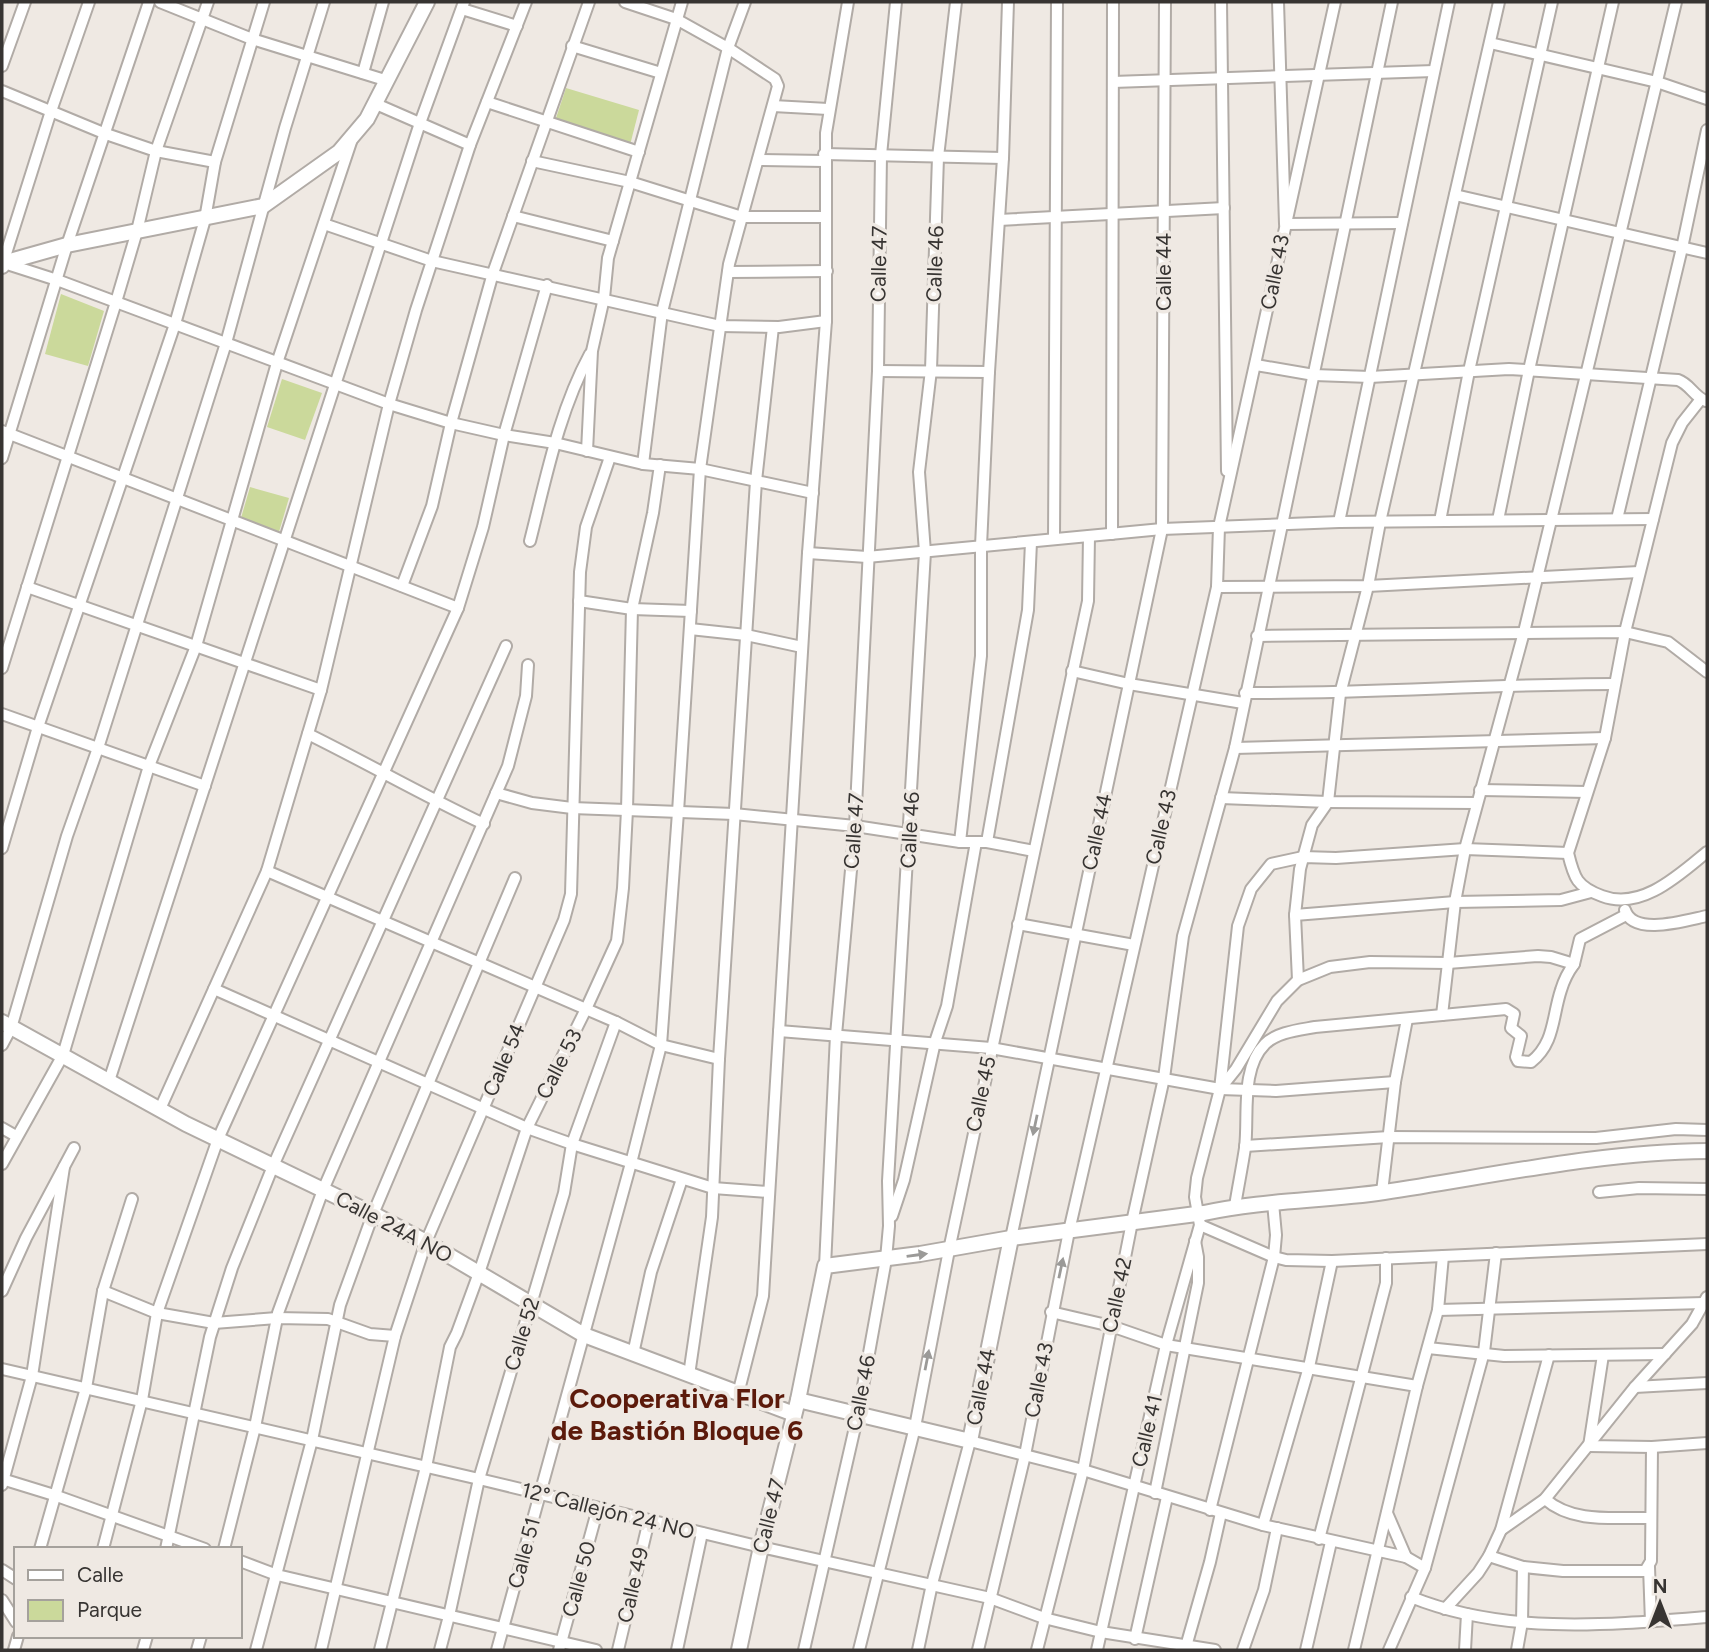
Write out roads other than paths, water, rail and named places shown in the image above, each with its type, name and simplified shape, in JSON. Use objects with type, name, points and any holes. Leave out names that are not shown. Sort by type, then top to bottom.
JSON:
[{"type":"street","points":[[2,66],[25,2]]},
{"type":"street","points":[[2,264],[89,2]]},
{"type":"street","points":[[2,458],[5,433],[149,2]]},
{"type":"street","points":[[160,2],[252,38],[388,81]]},
{"type":"street","points":[[2,668],[116,302],[137,231],[156,151],[208,2]]},
{"type":"street","points":[[2,848],[38,727],[175,324],[205,219],[215,162],[264,2]]},
{"type":"street","points":[[2,1045],[6,1025],[226,343],[285,128],[324,2]]},
{"type":"street","points":[[363,73],[383,2]]},
{"type":"street","points":[[2,264],[67,245],[263,206],[339,152],[368,119],[427,2]]},
{"type":"street","points":[[160,1109],[267,871],[321,690],[388,404],[470,145],[526,2]]},
{"type":"street","points":[[402,586],[432,506],[451,423],[493,273],[589,2]]},
{"type":"street","points":[[625,2],[676,19],[728,48],[775,79],[778,86],[773,106],[828,109]]},
{"type":"street","points":[[587,451],[592,351],[604,298],[608,258],[682,2]]},
{"type":"street","points":[[643,464],[662,312],[728,48],[745,2]]},
{"type":"street","points":[[738,1394],[763,1296],[808,553],[826,321],[824,157],[828,109],[848,2]]},
{"type":"street","name":"Calle 47","points":[[739,1650],[761,1547],[796,1407],[825,1266],[836,1035],[855,826],[878,371],[881,155],[896,2]]},
{"type":"street","name":"Calle 46","points":[[804,1650],[858,1414],[886,1259],[889,1226],[888,1181],[925,552],[919,472],[931,370],[938,157],[956,2]]},
{"type":"street","points":[[960,842],[981,656],[981,546],[1003,158],[1008,2]]},
{"type":"street","points":[[1055,539],[1057,2]]},
{"type":"street","points":[[1112,534],[1114,2]]},
{"type":"street","name":"Calle 44","points":[[918,1650],[932,1584],[970,1441],[1162,529],[1166,2]]},
{"type":"street","points":[[1221,2],[1228,490]]},
{"type":"street","points":[[1278,2],[1285,224],[1402,223]]},
{"type":"street","name":"Calle 43","points":[[978,1650],[1025,1455],[1069,1231],[1217,587],[1219,527],[1335,2]]},
{"type":"street","name":"Calle 42","points":[[1037,1650],[1083,1470],[1132,1222],[1164,1078],[1183,936],[1235,748],[1392,2]]},
{"type":"street","points":[[1339,523],[1448,2]]},
{"type":"street","points":[[1298,980],[1295,915],[1303,857],[1312,825],[1328,802],[1339,694],[1357,634],[1380,522],[1499,2]]},
{"type":"street","points":[[1440,521],[1469,371],[1552,2]]},
{"type":"street","points":[[1498,520],[1529,370],[1613,2]]},
{"type":"street","points":[[1442,1015],[1455,902],[1465,849],[1524,632],[1676,2]]},
{"type":"street","points":[[109,1081],[420,123],[463,5],[517,26]]},
{"type":"street","points":[[1490,43],[1657,82],[1707,99]]},
{"type":"street","points":[[572,46],[662,73]]},
{"type":"street","points":[[1113,82],[1434,71]]},
{"type":"street","points":[[2,91],[106,134],[156,151],[215,162]]},
{"type":"street","points":[[487,102],[639,152]]},
{"type":"street","points":[[376,104],[470,145]]},
{"type":"street","name":"Calle 51","points":[[497,1650],[661,1045],[699,469],[728,272],[773,106]]},
{"type":"street","points":[[1617,519],[1682,248],[1707,130]]},
{"type":"street","points":[[2,1164],[63,1055],[149,766],[195,646],[277,363],[354,135]]},
{"type":"street","points":[[758,160],[881,155],[1003,158]]},
{"type":"street","points":[[532,161],[630,182],[742,217],[826,217]]},
{"type":"street","points":[[1455,194],[1707,253]]},
{"type":"street","points":[[999,220],[1224,208]]},
{"type":"street","points":[[513,216],[613,241]]},
{"type":"street","points":[[324,224],[432,261],[720,326],[773,327],[826,321]]},
{"type":"street","points":[[2,264],[57,280],[388,404],[451,423],[555,443],[643,464],[699,469],[813,493]]},
{"type":"street","points":[[728,272],[827,271]]},
{"type":"street","points":[[104,1547],[142,1401],[157,1313],[218,1139],[457,608],[483,527],[504,435],[547,285]]},
{"type":"street","points":[[689,1375],[712,1217],[719,1059],[756,481],[773,327]]},
{"type":"street","points":[[530,541],[555,443],[581,370],[592,351]]},
{"type":"street","points":[[1256,365],[1314,375],[1370,377],[1529,370],[1678,380],[1686,383],[1704,400],[1682,422],[1672,443],[1625,632],[1605,738],[1568,853],[1580,885],[1591,892],[1624,901],[1661,886],[1707,852]]},
{"type":"street","points":[[878,371],[989,372]]},
{"type":"street","points":[[5,433],[457,608]]},
{"type":"street","name":"Calle 54","points":[[321,1650],[395,1336],[426,1242],[564,920],[571,894],[579,601],[586,527],[610,457]]},
{"type":"street","name":"Calle 53","points":[[380,1650],[426,1467],[450,1347],[479,1273],[527,1128],[617,941],[627,810],[632,609],[653,513],[660,465]]},
{"type":"street","points":[[808,553],[867,557],[1162,529],[1380,522],[1653,519]]},
{"type":"street","name":"Calle 45","points":[[859,1650],[862,1629],[879,1573],[915,1427],[948,1250],[1088,601],[1088,536]]},
{"type":"street","points":[[889,1226],[904,1180],[935,1042],[947,1006],[981,842],[1028,610],[1031,541]]},
{"type":"street","points":[[1217,587],[1368,586],[1639,572]]},
{"type":"street","points":[[27,587],[321,690]]},
{"type":"street","points":[[579,601],[632,609],[691,611]]},
{"type":"street","points":[[690,629],[746,635],[802,647]]},
{"type":"street","points":[[1257,636],[1625,632],[1668,642],[1707,672]]},
{"type":"street","points":[[166,1547],[214,1323],[232,1268],[273,1166],[506,646]]},
{"type":"street","points":[[225,1547],[255,1427],[277,1318],[323,1189],[508,766],[523,708],[528,664]]},
{"type":"street","points":[[1073,671],[1129,684],[1192,694],[1244,698],[1510,684],[1614,684]]},
{"type":"street","points":[[2,714],[205,786]]},
{"type":"street","points":[[308,734],[484,824]]},
{"type":"street","points":[[1235,748],[1605,738]]},
{"type":"street","points":[[1480,789],[1587,792]]},
{"type":"street","points":[[496,793],[532,803],[572,808],[734,814],[855,826],[1034,851]]},
{"type":"street","points":[[1221,798],[1477,803]]},
{"type":"street","points":[[1220,1089],[1238,926],[1251,889],[1271,864],[1303,857],[1336,858],[1465,849],[1568,853]]},
{"type":"street","points":[[267,871],[616,1021],[661,1045],[719,1059]]},
{"type":"street","points":[[256,1650],[312,1440],[340,1306],[373,1214],[515,878]]},
{"type":"street","points":[[1295,915],[1455,902],[1561,900],[1591,892]]},
{"type":"street","points":[[1624,901],[1626,915],[1633,922],[1645,925],[1707,916]]},
{"type":"street","points":[[1235,1206],[1245,1146],[1248,1091],[1257,1056],[1271,1039],[1284,1033],[1315,1027],[1506,1009],[1511,1010],[1514,1019],[1511,1028],[1521,1036],[1516,1058],[1518,1061],[1531,1062],[1546,1047],[1553,1028],[1560,990],[1574,964],[1580,939],[1626,915]]},
{"type":"street","points":[[1018,925],[1134,945]]},
{"type":"street","points":[[1220,1089],[1236,1069],[1277,1001],[1298,980],[1330,967],[1370,962],[1448,963],[1538,956],[1574,964]]},
{"type":"street","points":[[214,989],[527,1128],[713,1188],[769,1192]]},
{"type":"street","points":[[1382,1192],[1395,1082],[1407,1019]]},
{"type":"street","name":"Calle 52","points":[[440,1650],[479,1479],[564,1193],[572,1144],[616,1021]]},
{"type":"street","name":"Calle 24A NO","points":[[6,1025],[218,1139],[426,1242],[584,1335],[738,1394],[796,1407],[858,1414],[970,1441]]},
{"type":"street","points":[[779,1031],[991,1048],[1220,1089],[1276,1091],[1395,1082]]},
{"type":"street","name":"Calle 41","points":[[1097,1650],[1166,1345],[1195,1241],[1199,1220],[1195,1197],[1197,1178],[1220,1089]]},
{"type":"street","points":[[2,1128],[16,1136]]},
{"type":"street","points":[[1245,1146],[1389,1138],[1596,1138],[1676,1129],[1707,1130]]},
{"type":"street","points":[[2,1291],[26,1238],[74,1148]]},
{"type":"street","points":[[825,1266],[1132,1222],[1199,1220],[1235,1206],[1382,1192],[1524,1168],[1707,1151]]},
{"type":"street","points":[[64,1167],[32,1376],[2,1481],[54,1495],[199,1547]]},
{"type":"street","points":[[633,1354],[650,1272],[682,1179]]},
{"type":"street","points":[[1599,1192],[1653,1188],[1707,1189]]},
{"type":"street","points":[[41,1547],[86,1388],[103,1292],[132,1199]]},
{"type":"street","points":[[1185,1648],[1210,1562],[1215,1511],[1248,1358],[1275,1257],[1273,1203]]},
{"type":"street","points":[[1199,1220],[1286,1260],[1332,1261],[1707,1244]]},
{"type":"street","points":[[1155,1493],[1198,1283],[1195,1241]]},
{"type":"street","points":[[1389,1650],[1424,1568],[1484,1352],[1487,1309],[1496,1253]]},
{"type":"street","points":[[1354,1650],[1417,1386],[1438,1310],[1443,1255]]},
{"type":"street","points":[[1319,1539],[1386,1283],[1386,1258]]},
{"type":"street","points":[[1263,1525],[1309,1367],[1332,1261]]},
{"type":"street","points":[[103,1292],[157,1313],[214,1323],[277,1318],[328,1319],[370,1334],[395,1336]]},
{"type":"street","points":[[1438,1310],[1706,1300]]},
{"type":"street","points":[[1501,1530],[1545,1499],[1635,1387],[1692,1324],[1706,1300]]},
{"type":"street","points":[[1051,1312],[1111,1326],[1166,1345],[1417,1386]]},
{"type":"street","points":[[1428,1348],[1504,1356],[1665,1354]]},
{"type":"street","points":[[1589,1446],[1604,1355]]},
{"type":"street","points":[[1445,1609],[1478,1573],[1501,1530],[1549,1356]]},
{"type":"street","name":"12° Callejón 24 NO","points":[[2,1369],[761,1547],[932,1584],[990,1598],[1044,1618],[1101,1632],[1185,1648],[1214,1650]]},
{"type":"street","points":[[1635,1387],[1707,1383]]},
{"type":"street","points":[[970,1441],[1083,1470],[1263,1525],[1331,1542],[1379,1549],[1406,1557],[1424,1568]]},
{"type":"street","points":[[1589,1446],[1652,1447],[1707,1443]]},
{"type":"street","points":[[1651,1622],[1649,1567],[1652,1447]]},
{"type":"street","points":[[1135,1639],[1167,1497]]},
{"type":"street","points":[[1545,1499],[1556,1509],[1573,1516],[1651,1518]]},
{"type":"street","name":"Calle 50","points":[[560,1646],[598,1508]]},
{"type":"street","points":[[1387,1513],[1406,1557]]},
{"type":"street","name":"Calle 49","points":[[618,1650],[649,1520]]},
{"type":"street","points":[[1243,1650],[1264,1590],[1277,1528]]},
{"type":"street","points":[[677,1650],[702,1533]]},
{"type":"street","points":[[1306,1650],[1331,1542]]},
{"type":"street","points":[[1489,1556],[1523,1567],[1563,1571],[1634,1572],[1645,1571],[1649,1567]]},
{"type":"street","points":[[242,1562],[277,1575],[503,1628],[560,1646],[596,1650]]},
{"type":"street","points":[[1517,1650],[1523,1567]]},
{"type":"street","points":[[1411,1597],[1445,1609],[1521,1622],[1609,1625],[1707,1617]]},
{"type":"street","points":[[2,1600],[14,1619]]},
{"type":"street","points":[[1465,1650],[1467,1614]]},
{"type":"district","name":"Cooperativa Flor de Bastión Bloque 6","points":[[677,1414]]}]
